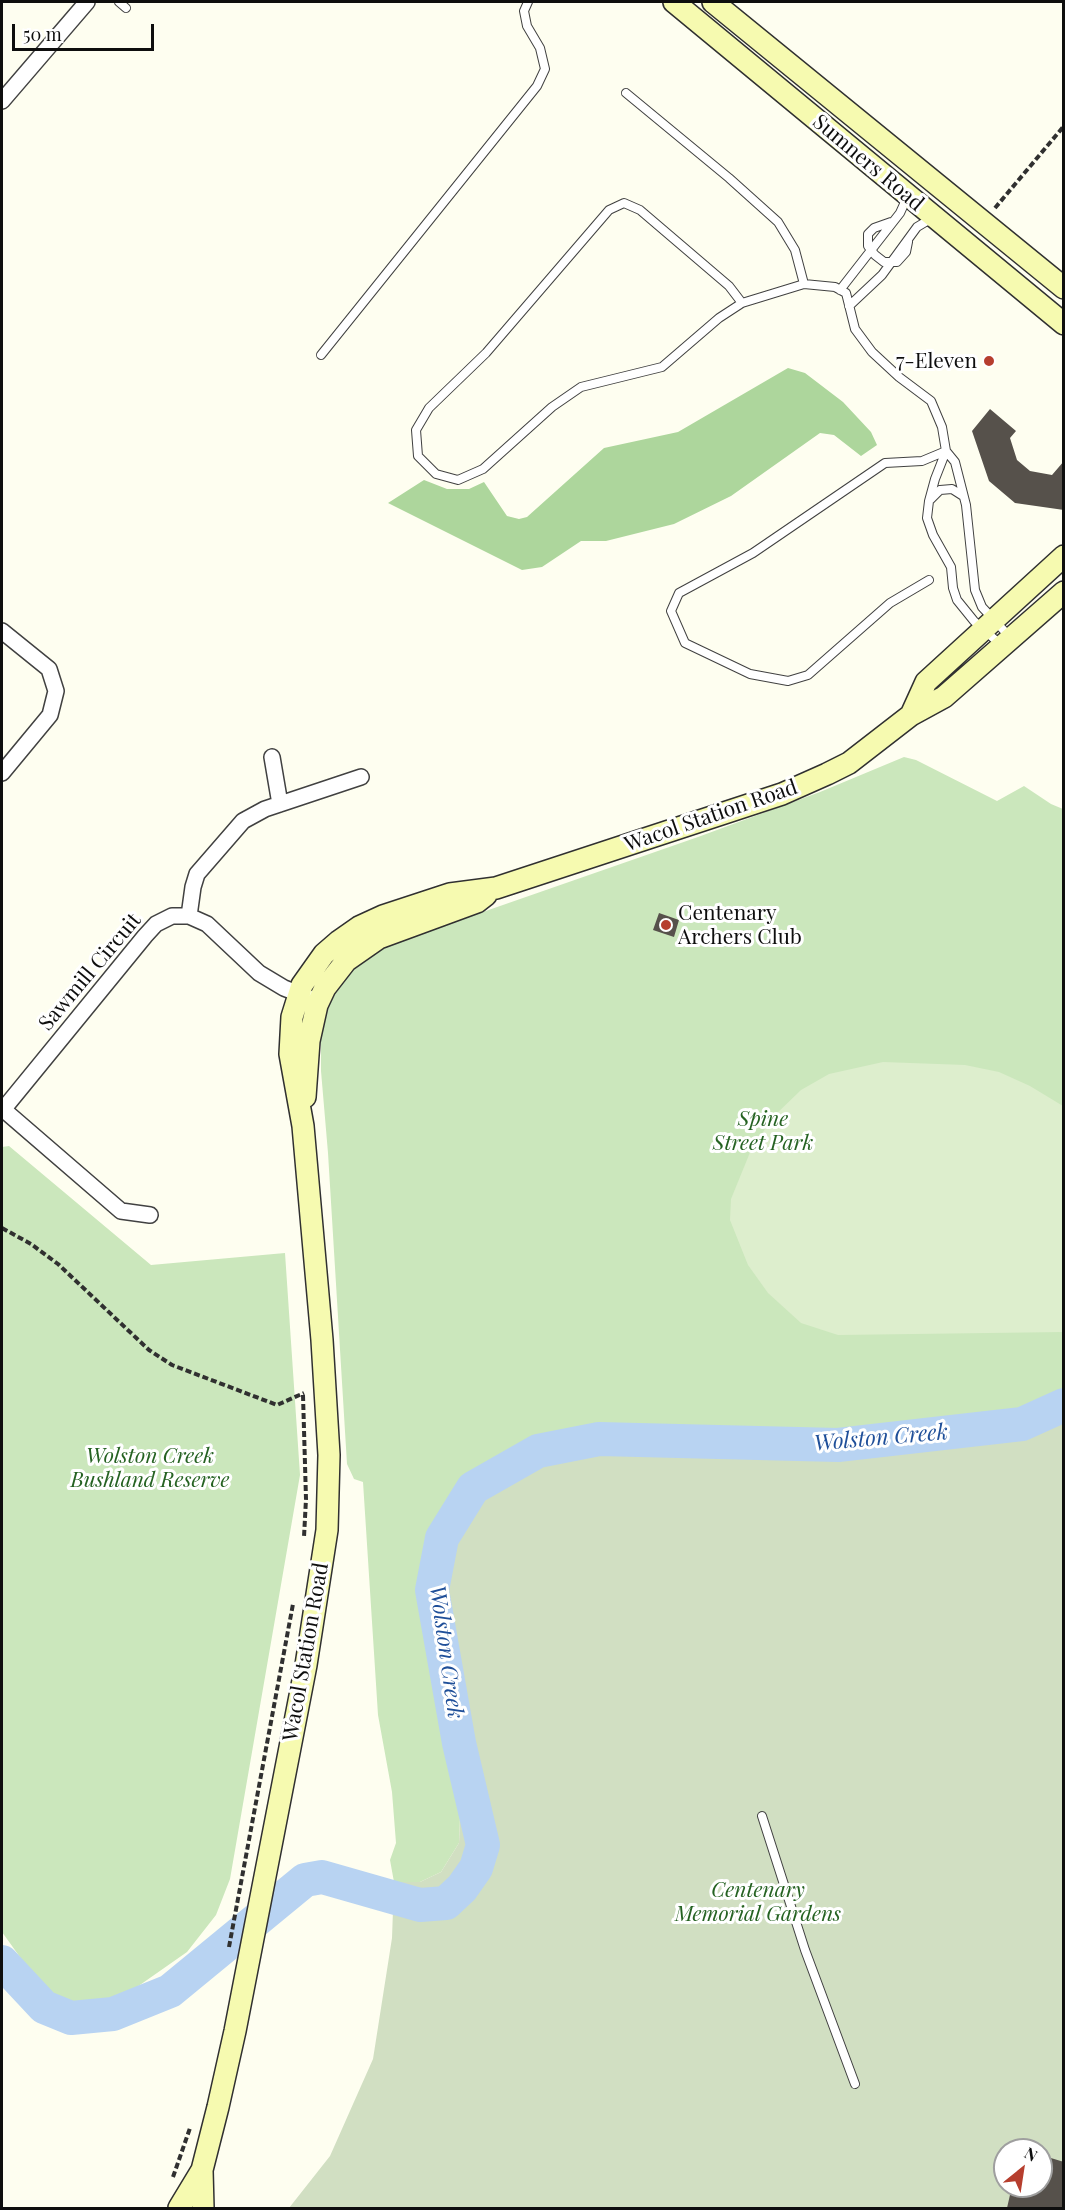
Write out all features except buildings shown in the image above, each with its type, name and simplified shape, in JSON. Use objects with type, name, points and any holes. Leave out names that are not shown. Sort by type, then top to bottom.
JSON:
[{"type":"main road","name":"Sumners Road","points":[[674,2],[902,203],[939,222],[1064,324]]},
{"type":"main road","name":"Sumners Road","points":[[713,2],[1064,288]]},
{"type":"main road","name":"Wacol Station Road","points":[[911,714],[926,682],[1064,556]]},
{"type":"main road","name":"Wacol Station Road","points":[[202,2208],[202,2170],[234,2031],[272,1828],[308,1654],[327,1530],[329,1455],[326,1393],[303,1126],[290,1054],[292,1017],[309,997],[302,985],[324,954],[359,927],[450,894],[496,888],[791,790],[849,763],[911,714],[944,697],[1064,592]]},
{"type":"main road","name":"Wacol Station Road","points":[[179,2208],[202,2170]]},
{"type":"street","points":[[2,101],[87,2]]},
{"type":"street","points":[[2,631],[49,669],[56,691],[50,715],[2,773]]},
{"type":"street","points":[[272,757],[280,804]]},
{"type":"street","points":[[309,997],[259,973],[207,924],[189,916],[193,887],[197,874],[204,864],[243,821],[265,809],[361,777]]},
{"type":"street","name":"Sawmill Circuit","points":[[3,1110],[156,924],[172,916],[189,916]]},
{"type":"street","points":[[3,1110],[121,1211],[150,1215]]},
{"type":"lane","points":[[119,2],[126,8]]},
{"type":"lane","points":[[321,355],[537,86],[545,69],[540,48],[526,26],[524,11],[528,2]]},
{"type":"lane","points":[[626,93],[729,178],[778,222],[795,250],[804,284]]},
{"type":"lane","points":[[742,303],[729,286],[640,210],[624,203],[609,210],[486,353],[429,408],[416,430],[418,456],[436,474],[458,480],[483,468],[552,407],[581,387],[662,367],[719,318],[742,303],[804,284],[835,287],[846,293],[855,329],[872,352],[899,377],[931,401],[942,427],[946,451],[929,501],[927,518],[933,535],[951,567],[957,600],[1006,641]]},
{"type":"lane","points":[[840,290],[871,250],[902,203]]},
{"type":"lane","points":[[891,262],[884,262],[871,250],[868,246],[868,234],[874,228],[891,223],[902,203]]},
{"type":"lane","points":[[849,306],[882,275],[917,227],[927,221],[939,222]]},
{"type":"lane","points":[[946,451],[955,462],[963,496],[975,590],[988,625],[1006,641]]},
{"type":"lane","points":[[929,580],[890,603],[808,675],[788,681],[750,674],[685,642],[671,611],[679,593],[753,553],[885,463],[922,461],[946,451]]},
{"type":"lane","points":[[929,501],[940,490],[952,489],[963,496]]},
{"type":"lane","points":[[762,1816],[805,1950],[855,2084]]},
{"type":"path","points":[[984,222],[1064,126]]},
{"type":"path","points":[[2,1228],[31,1244],[58,1264],[149,1350],[172,1365],[277,1406],[303,1393],[326,1393]]},
{"type":"path","points":[[303,1393],[306,1499],[304,1538]]},
{"type":"path","points":[[228,1952],[295,1595]]},
{"type":"path","points":[[170,2185],[191,2124]]},
{"type":"green space","points":[[788,368],[805,373],[843,402],[871,432],[877,445],[861,456],[834,435],[820,433],[731,496],[674,524],[606,541],[581,541],[542,567],[522,570],[388,503],[424,480],[447,489],[469,489],[484,482],[507,516],[519,519],[527,517],[604,448],[678,432]]},
{"type":"green space","name":"Spine Street Park","points":[[904,757],[916,760],[997,801],[1024,786],[1063,809],[1063,1407],[982,1435],[936,1445],[874,1441],[835,1435],[798,1436],[747,1430],[652,1432],[617,1436],[553,1452],[528,1464],[508,1464],[489,1479],[471,1486],[420,1579],[423,1618],[461,1793],[459,1843],[441,1872],[420,1882],[394,1882],[390,1860],[396,1843],[392,1792],[378,1715],[363,1482],[354,1479],[347,1464],[321,1071],[321,1024],[326,1008],[346,974],[374,953],[391,944],[698,837],[820,792]]},
{"type":"green space","points":[[883,1062],[965,1065],[999,1072],[1030,1086],[1063,1106],[1063,1332],[838,1335],[801,1323],[768,1293],[748,1265],[730,1220],[731,1199],[751,1150],[773,1117],[801,1090],[829,1074]]},
{"type":"green space","name":"Wolston Creek Bushland Reserve","points":[[9,1146],[151,1265],[285,1253],[300,1475],[230,1879],[216,1915],[187,1952],[117,2001],[80,2005],[45,1992],[2,1932],[2,1147]]},
{"type":"green space","name":"Centenary Memorial Gardens","points":[[1063,1407],[1063,2208],[289,2208],[330,2156],[373,2059],[392,1938],[394,1882],[420,1882],[441,1872],[459,1843],[461,1793],[423,1618],[420,1579],[428,1547],[453,1507],[471,1486],[489,1479],[508,1464],[528,1464],[553,1452],[617,1436],[652,1432],[747,1430],[798,1436],[835,1435],[874,1441],[936,1445],[982,1435]]},
{"type":"waterway","name":"Wolston Creek","points":[[2,1962],[44,2007],[71,2018],[113,2014],[170,1991],[305,1880],[322,1877],[420,1905],[446,1903],[462,1888],[476,1868],[483,1845],[459,1743],[432,1590],[442,1538],[473,1488],[538,1451],[599,1439],[838,1445],[1022,1424],[1064,1405]]},
{"type":"place","name":"7-Eleven","points":[[989,361]]},
{"type":"place","name":"Centenary Archers Club","points":[[666,925]]}]
